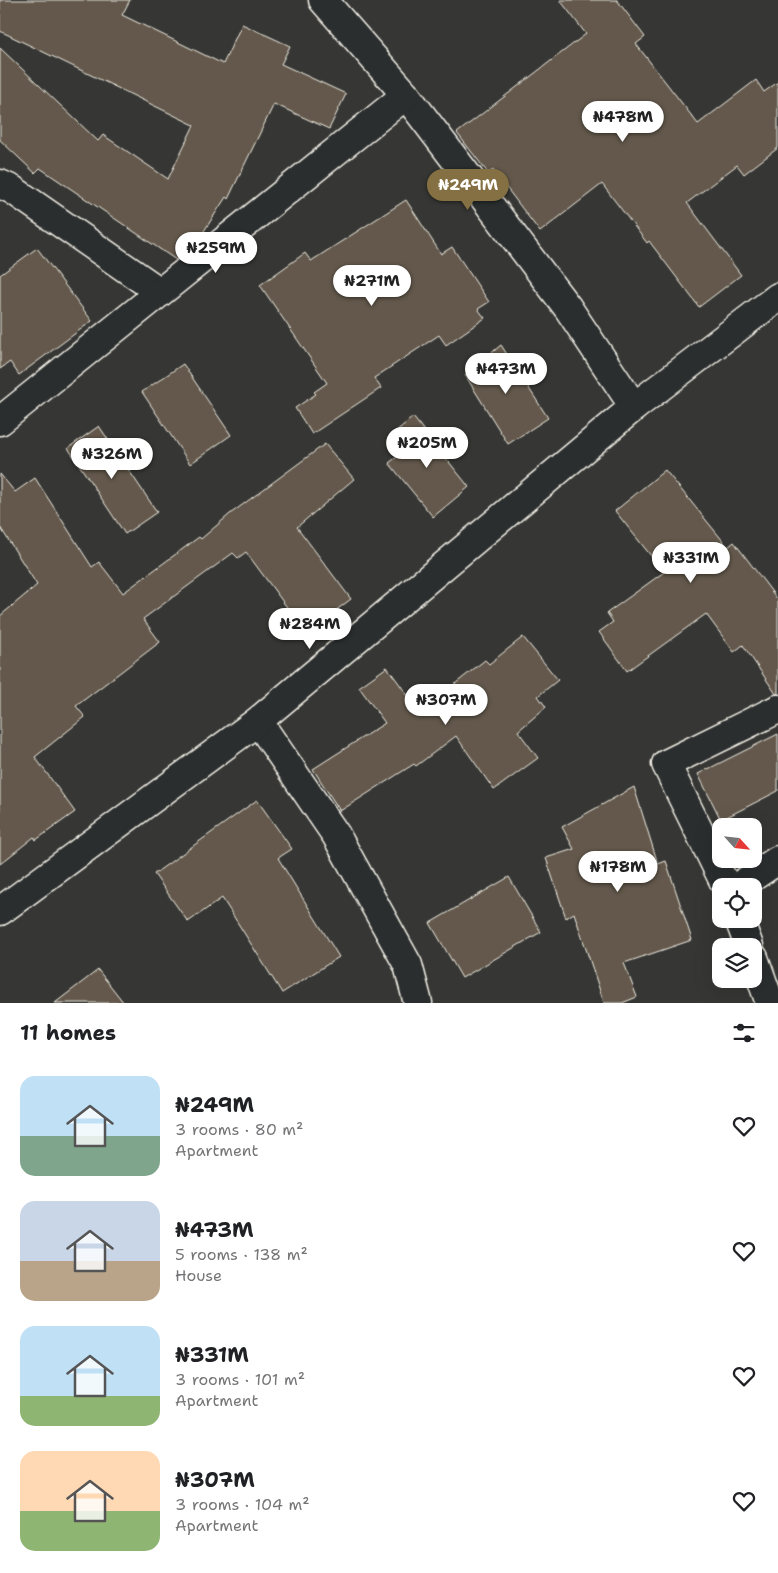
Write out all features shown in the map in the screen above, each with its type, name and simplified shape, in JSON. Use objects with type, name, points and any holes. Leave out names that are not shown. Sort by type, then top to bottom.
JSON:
[{"type":"street","points":[[323,0],[406,95],[568,308],[634,407]]},
{"type":"street","points":[[0,421],[406,95]]},
{"type":"street","points":[[0,184],[13,190],[160,292]]},
{"type":"street","points":[[0,911],[258,721],[634,407],[778,297]]},
{"type":"street","points":[[722,878],[666,764],[778,709]]},
{"type":"street","points":[[258,721],[336,835],[408,965],[418,1003]]},
{"type":"street","points":[[751,878],[778,860]]},
{"type":"street","points":[[762,980],[770,1003]]},
{"type":"building","points":[[0,0],[130,0],[122,15],[223,64],[242,24],[290,46],[281,64],[346,94],[329,129],[274,104],[228,199],[226,197],[195,245],[176,260],[40,168],[35,173],[0,140],[0,48],[98,141],[103,135],[168,179],[194,125],[0,31]]},
{"type":"building","points":[[560,0],[617,0],[645,37],[636,44],[698,124],[756,80],[764,92],[778,82],[778,148],[744,174],[737,165],[687,203],[741,275],[699,307],[649,241],[647,243],[602,184],[540,232],[493,170],[488,173],[457,133],[586,34]]},
{"type":"building","points":[[406,200],[441,254],[452,247],[489,302],[478,309],[485,318],[446,345],[439,335],[374,378],[381,388],[312,434],[295,408],[316,394],[314,392],[327,383],[260,285],[305,253],[311,261]]},
{"type":"building","points":[[37,248],[92,321],[19,375],[10,362],[0,369],[0,275]]},
{"type":"building","points":[[501,345],[548,418],[508,444],[465,375]]},
{"type":"building","points":[[183,364],[231,435],[190,464],[142,392]]},
{"type":"building","points":[[413,417],[469,487],[433,517],[389,463],[407,449],[394,433]]},
{"type":"building","points":[[99,426],[157,512],[125,534],[68,448]]},
{"type":"building","points":[[325,444],[354,479],[297,527],[351,599],[306,633],[246,552],[238,558],[233,553],[143,619],[160,642],[76,706],[85,717],[35,757],[75,812],[36,840],[34,837],[0,864],[0,616],[37,585],[0,527],[0,474],[15,492],[35,478],[92,567],[99,562],[123,593],[199,537],[201,539],[230,514]]},
{"type":"building","points":[[665,470],[728,547],[734,542],[778,600],[778,694],[776,694],[743,645],[734,652],[706,614],[627,671],[599,632],[613,622],[607,613],[664,572],[615,511]]},
{"type":"building","points":[[523,637],[558,680],[538,696],[546,707],[518,731],[538,758],[494,790],[456,736],[416,766],[414,764],[340,811],[313,769],[385,723],[359,687],[387,667],[420,712],[485,660],[489,664]]},
{"type":"building","points":[[778,734],[778,791],[725,818],[720,818],[698,774]]},
{"type":"building","points":[[634,787],[658,864],[666,861],[692,940],[624,963],[637,997],[622,1003],[604,1003],[574,913],[566,918],[546,858],[574,849],[562,827]]},
{"type":"building","points":[[257,800],[292,849],[278,858],[339,957],[282,993],[222,898],[188,922],[154,874]]},
{"type":"building","points":[[509,877],[541,932],[462,978],[430,923]]},
{"type":"building","points":[[98,970],[124,1003],[55,1003]]}]
